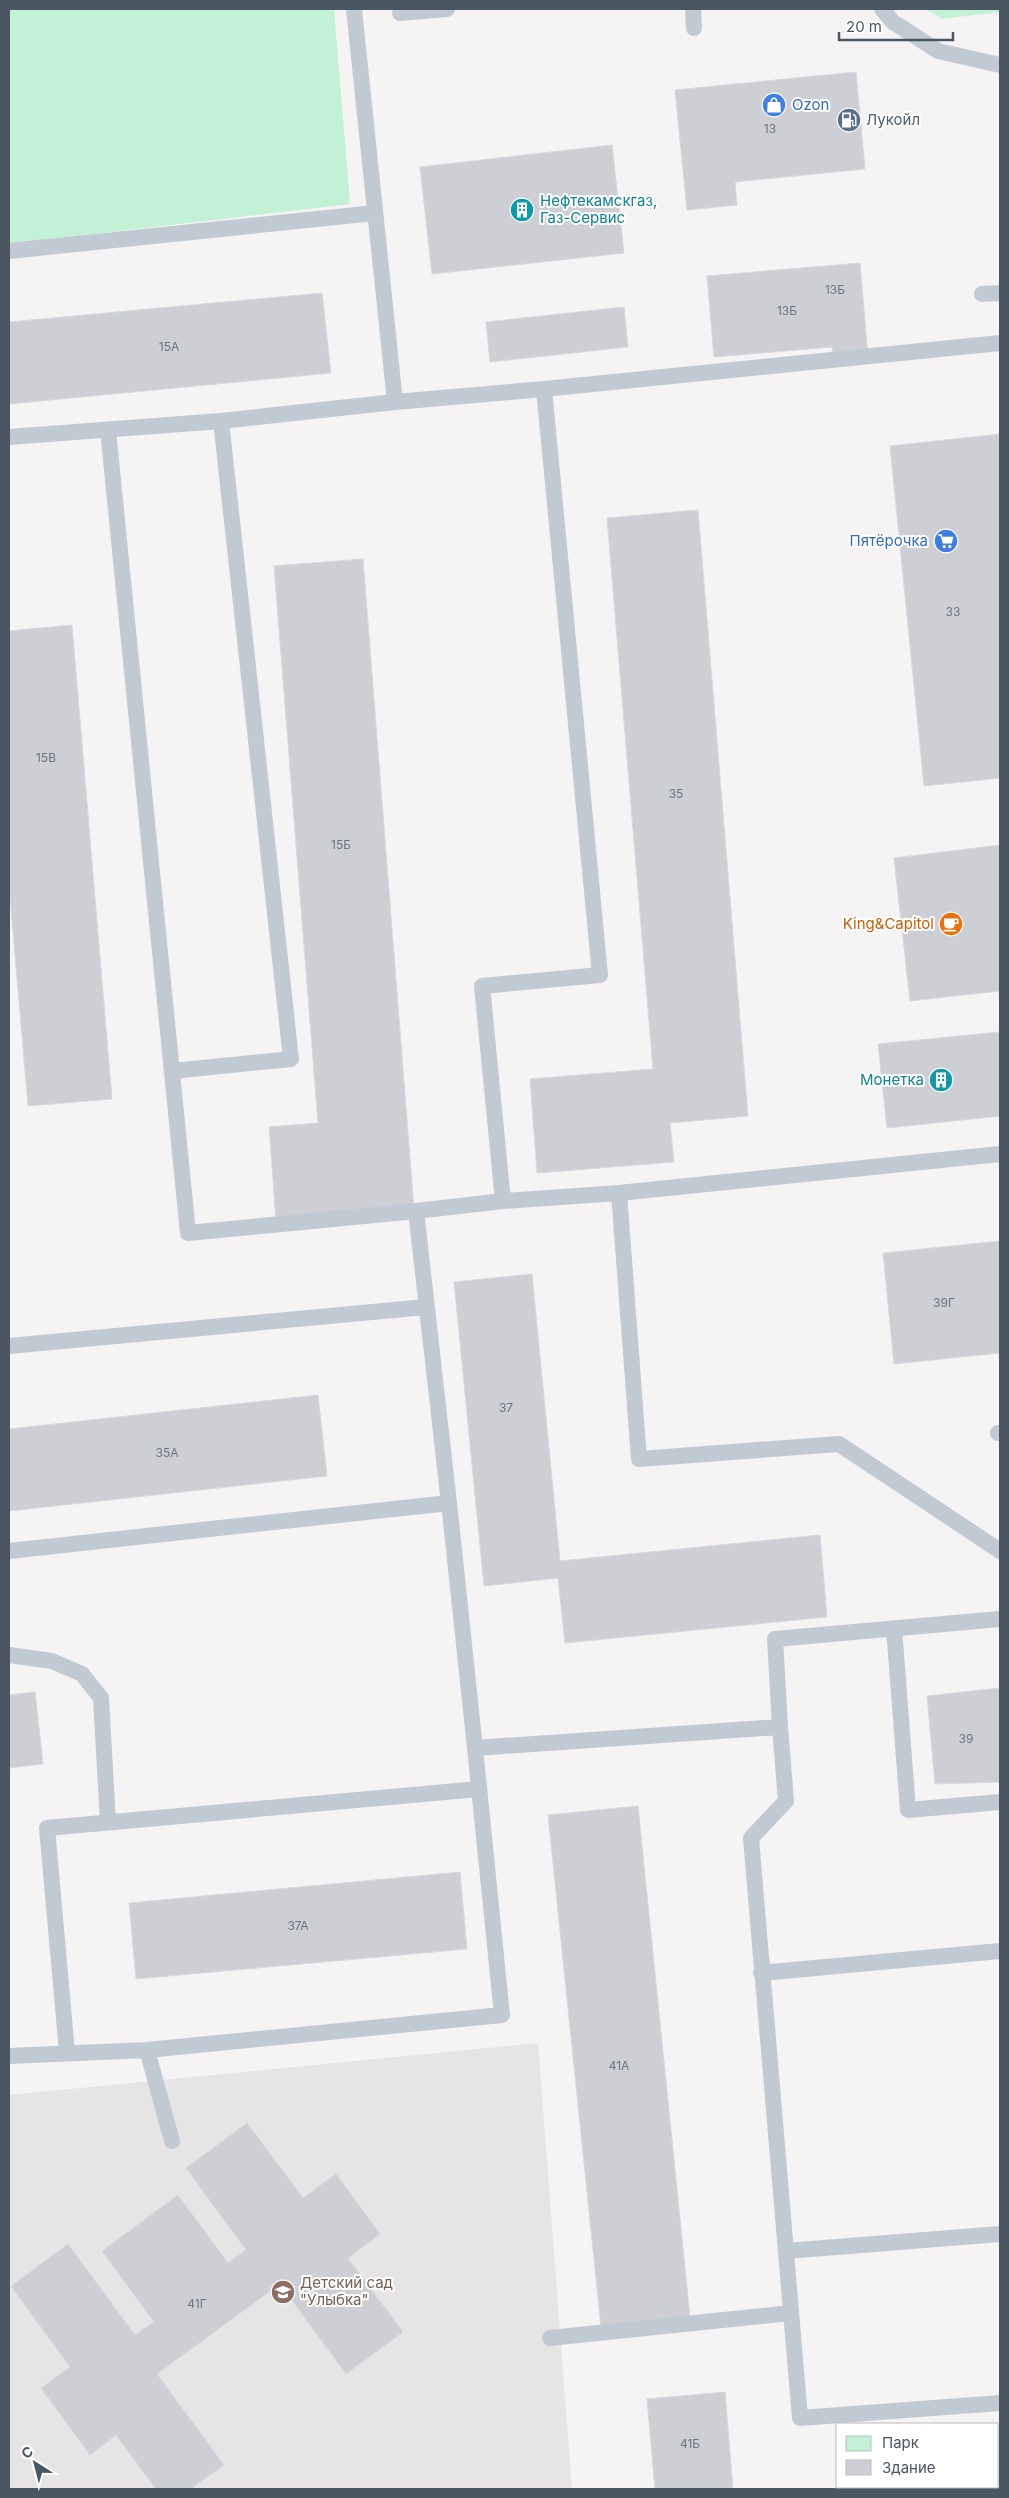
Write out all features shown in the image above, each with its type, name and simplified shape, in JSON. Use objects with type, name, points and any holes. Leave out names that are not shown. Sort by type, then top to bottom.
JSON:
[{"type":"lane","points":[[354,9],[395,402]]},
{"type":"lane","points":[[400,13],[447,9]]},
{"type":"lane","points":[[693,9],[694,28]]},
{"type":"lane","points":[[882,9],[893,22],[938,51],[1000,66]]},
{"type":"lane","points":[[9,251],[374,213]]},
{"type":"lane","points":[[982,294],[1000,293]]},
{"type":"lane","points":[[9,437],[221,421],[395,402],[544,389],[1000,343]]},
{"type":"lane","points":[[503,1201],[482,986],[600,975],[544,389]]},
{"type":"lane","points":[[172,1071],[291,1059],[221,421]]},
{"type":"lane","points":[[108,430],[188,1233],[503,1201],[619,1193],[1000,1154]]},
{"type":"lane","points":[[619,1193],[639,1459],[839,1444],[1000,1551]]},
{"type":"lane","points":[[9,2056],[147,2050],[502,2015],[449,1504],[416,1211]]},
{"type":"lane","points":[[9,1346],[426,1307]]},
{"type":"lane","points":[[9,1551],[449,1504]]},
{"type":"lane","points":[[1000,1619],[776,1639],[786,1801],[750,1838],[800,2418],[1000,2403]]},
{"type":"lane","points":[[894,1628],[908,1810],[1000,1802]]},
{"type":"lane","points":[[9,1655],[52,1661],[82,1674],[101,1698],[108,1822]]},
{"type":"lane","points":[[475,1748],[780,1727]]},
{"type":"lane","points":[[68,2052],[47,1828],[478,1789]]},
{"type":"lane","points":[[761,1974],[1000,1951]]},
{"type":"lane","points":[[147,2050],[172,2141]]},
{"type":"lane","points":[[786,2251],[1000,2234]]},
{"type":"lane","points":[[550,2338],[792,2314]]},
{"type":"shaded area","name":"Детский сад \"Улыбка\"","points":[[538,2043],[572,2489],[9,2489],[9,2095]]},
{"type":"green space","points":[[9,9],[334,9],[350,204],[9,244]]},
{"type":"green space","points":[[926,9],[1000,9],[1000,12],[942,19]]},
{"type":"building","points":[[856,72],[865,169],[735,182],[737,205],[687,210],[675,90]]},
{"type":"building","name":"Нефтекамскгаз, Газ-Сервис","points":[[612,145],[624,253],[432,274],[420,167]]},
{"type":"building","points":[[860,263],[868,357],[833,361],[832,347],[714,357],[707,276]]},
{"type":"building","points":[[322,293],[331,373],[9,404],[9,322]]},
{"type":"building","points":[[624,307],[628,347],[490,362],[486,322]]},
{"type":"building","points":[[1000,434],[1000,778],[924,786],[890,446]]},
{"type":"building","points":[[698,510],[748,1116],[670,1123],[674,1162],[537,1173],[530,1079],[653,1069],[607,518]]},
{"type":"building","points":[[363,559],[414,1209],[276,1220],[269,1127],[318,1123],[274,566]]},
{"type":"building","points":[[72,625],[112,1099],[28,1106],[9,885],[9,631]]},
{"type":"building","name":"King&Capitol","points":[[1000,845],[1000,991],[910,1001],[894,858]]},
{"type":"building","name":"Монетка","points":[[1000,1032],[1000,1116],[887,1128],[878,1044]]},
{"type":"building","points":[[1000,1241],[1000,1353],[894,1364],[883,1253]]},
{"type":"building","points":[[532,1274],[560,1561],[820,1535],[827,1617],[565,1643],[558,1578],[484,1586],[454,1282]]},
{"type":"building","points":[[318,1395],[327,1476],[9,1511],[9,1429]]},
{"type":"building","points":[[1000,1688],[1000,1782],[935,1784],[927,1696]]},
{"type":"building","points":[[35,1692],[43,1764],[9,1768],[9,1695]]},
{"type":"building","points":[[638,1806],[690,2317],[601,2327],[548,1815]]},
{"type":"building","points":[[460,1872],[467,1949],[136,1979],[129,1903]]},
{"type":"building","points":[[247,2123],[303,2198],[336,2174],[380,2234],[348,2258],[403,2332],[346,2374],[280,2284],[157,2374],[224,2465],[190,2489],[156,2489],[116,2435],[90,2455],[41,2388],[70,2367],[11,2286],[68,2244],[135,2335],[154,2322],[102,2251],[178,2195],[228,2263],[246,2250],[186,2168]]},
{"type":"building","points":[[725,2392],[733,2489],[655,2489],[647,2399]]},
{"type":"place","name":"Ozon","points":[[774,105]]},
{"type":"place","name":"Лукойл","points":[[849,120]]},
{"type":"place","name":"Нефтекамскгаз, Газ-Сервис","points":[[522,210]]},
{"type":"place","name":"Пятёрочка","points":[[946,541]]},
{"type":"place","name":"King&Capitol","points":[[951,924]]},
{"type":"place","name":"Монетка","points":[[941,1080]]},
{"type":"place","name":"Детский сад \"Улыбка\"","points":[[283,2292]]}]
